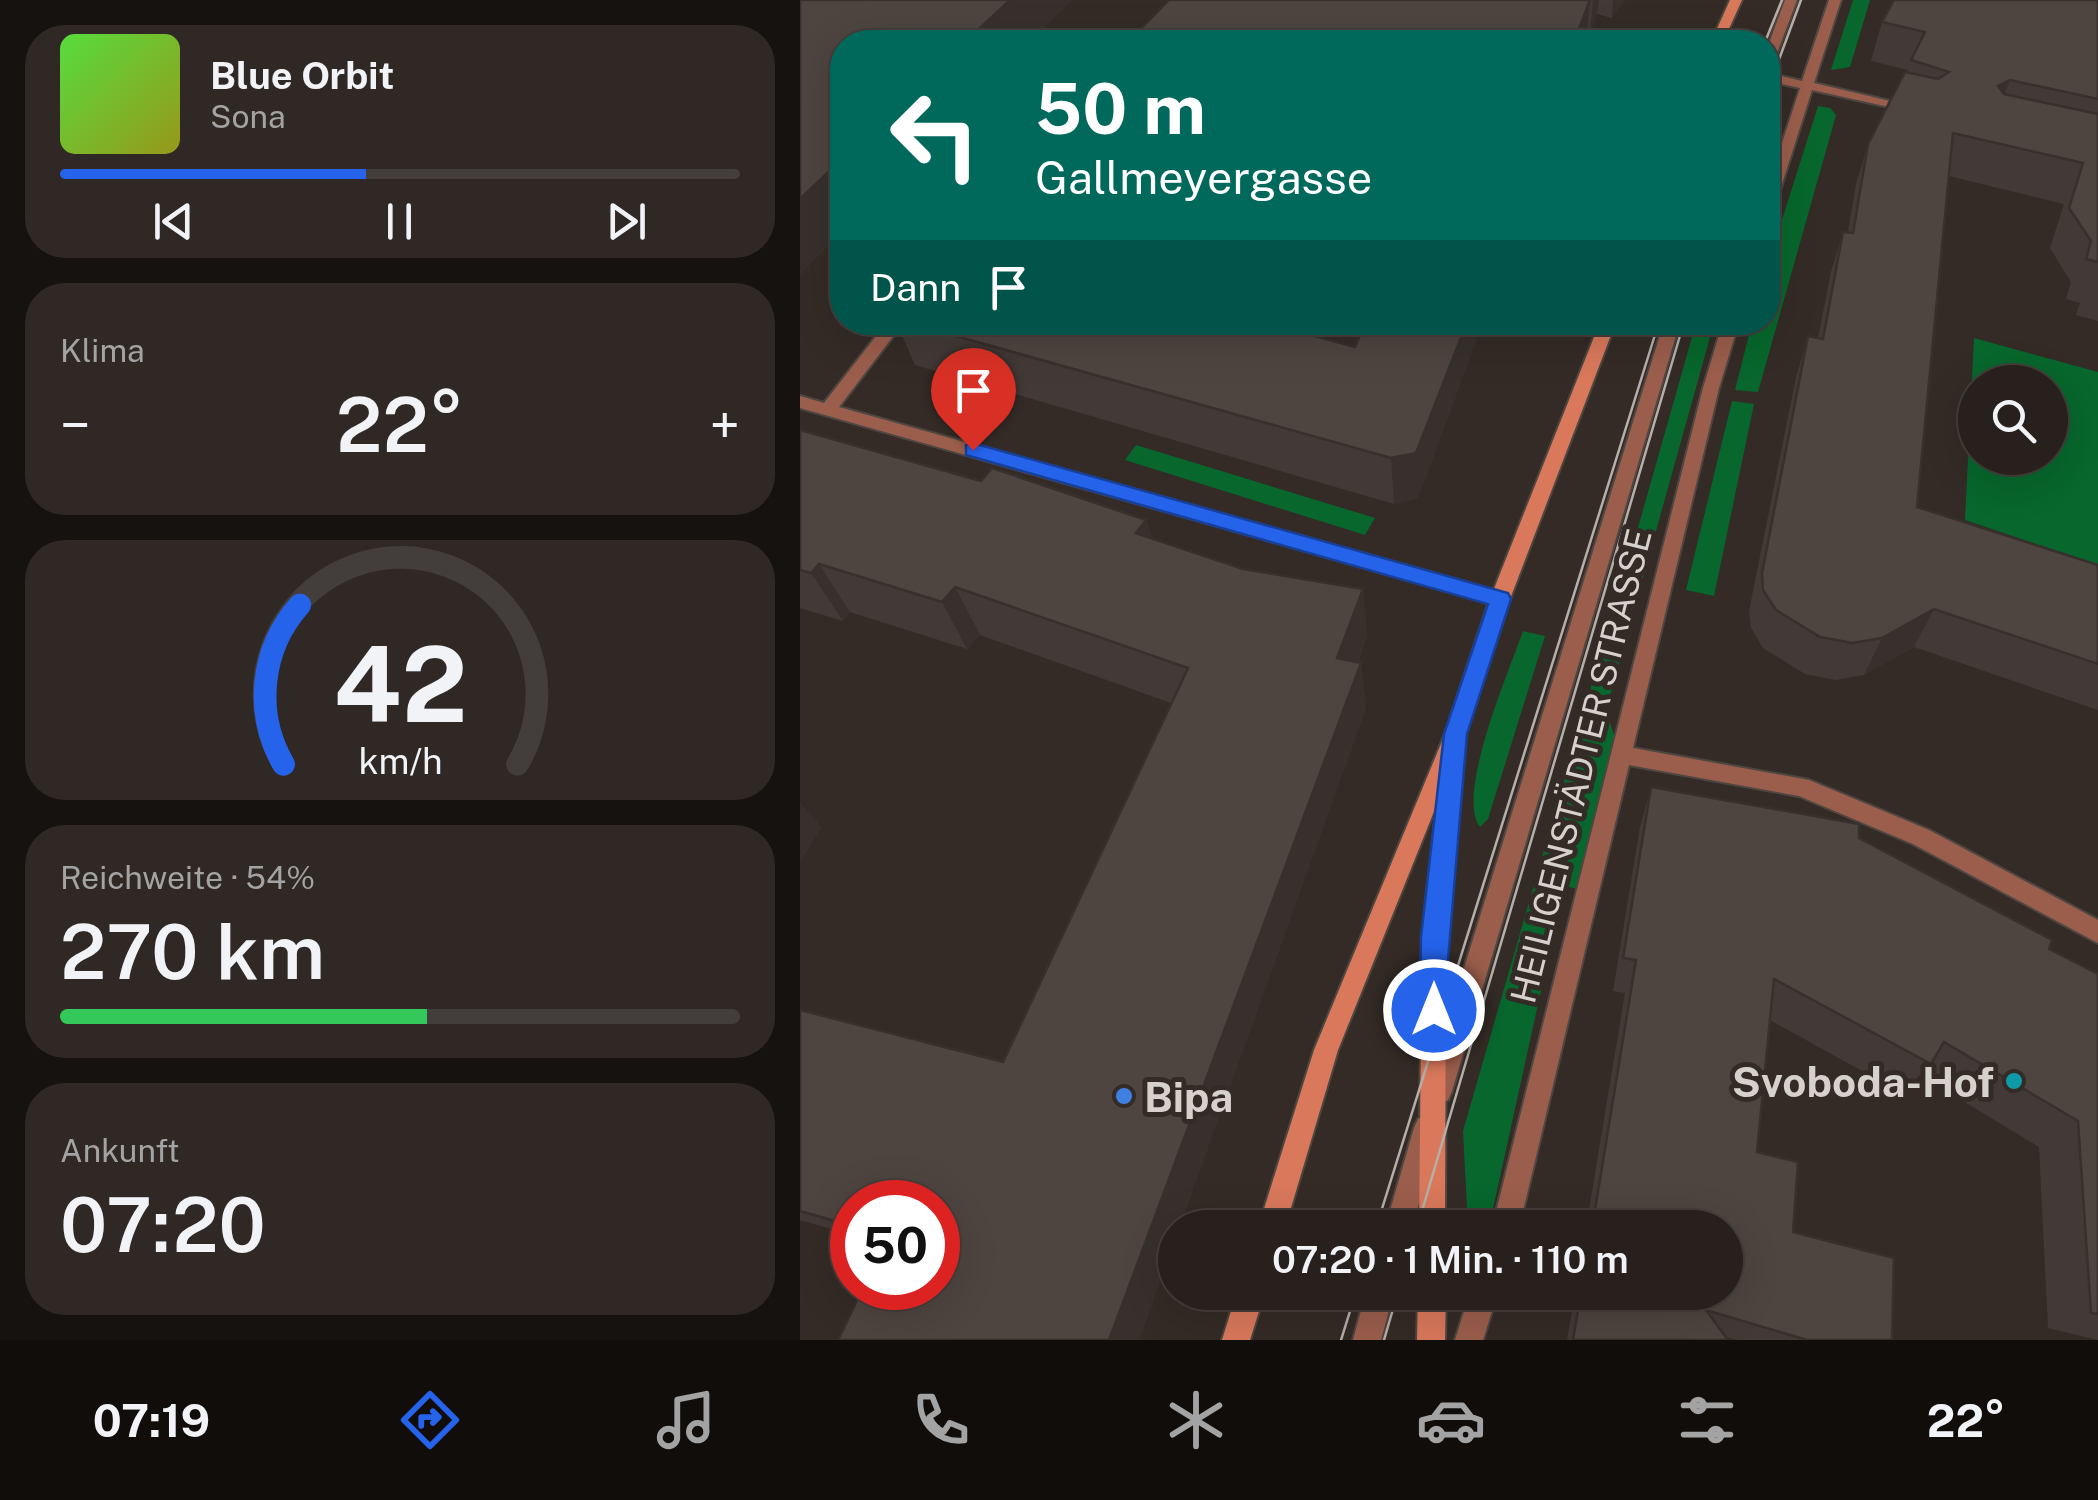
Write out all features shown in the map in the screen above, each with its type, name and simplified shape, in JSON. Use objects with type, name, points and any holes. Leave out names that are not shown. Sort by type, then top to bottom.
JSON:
[{"type":"main road","points":[[1722,30],[1736,0]]},
{"type":"main road","points":[[1277,1210],[1326,1050],[1456,734],[1500,599],[1603,335]]},
{"type":"main road","points":[[1432,1210],[1434,937],[1456,734]]},
{"type":"main road","points":[[1236,1340],[1245,1310]]},
{"type":"main road","points":[[1432,1310],[1432,1340]]},
{"type":"street","points":[[1780,30],[1791,0]]},
{"type":"street","points":[[1780,166],[1835,0]]},
{"type":"street","points":[[1780,79],[1926,111]]},
{"type":"street","points":[[828,409],[886,335]]},
{"type":"street","points":[[1403,1210],[1668,335]]},
{"type":"street","name":"HEILIGENSTÄDTER STRASSE","points":[[1509,1210],[1711,388],[1728,335]]},
{"type":"street","points":[[800,402],[1500,599]]},
{"type":"street","points":[[1623,755],[1801,787],[1920,837],[2098,932]]},
{"type":"street","points":[[1367,1340],[1375,1310]]},
{"type":"street","points":[[1468,1340],[1478,1310]]},
{"type":"green space","points":[[1853,0],[1870,0],[1850,67],[1831,70]]},
{"type":"green space","points":[[1818,106],[1830,108],[1836,115],[1780,314],[1780,226]]},
{"type":"green space","points":[[1693,335],[1711,335],[1642,581],[1624,577]]},
{"type":"green space","points":[[1749,335],[1774,335],[1758,392],[1735,390]]},
{"type":"green space","points":[[1974,338],[2098,372],[2098,565],[1965,520],[1967,475],[2068,475],[2068,365],[1973,365]]},
{"type":"green space","points":[[1732,401],[1754,404],[1714,596],[1686,590]]},
{"type":"green space","points":[[1136,445],[1375,518],[1365,535],[1125,460]]},
{"type":"green space","points":[[1523,631],[1545,636],[1488,819],[1480,827],[1474,811],[1479,761]]},
{"type":"green space","points":[[1602,649],[1622,652],[1606,711],[1618,747],[1578,889],[1564,886],[1493,1210],[1467,1210],[1463,1131]]},
{"type":"building","points":[[800,0],[1010,0],[978,30],[830,30],[830,170],[800,199]]},
{"type":"building","points":[[1169,0],[1590,0],[1579,30],[1140,30]]},
{"type":"building","points":[[1894,0],[2098,0],[2098,99],[2010,80],[1998,86],[2004,94],[2098,114],[2098,262],[2086,259],[2091,241],[2069,208],[2083,163],[1953,133],[1917,507],[2098,565],[2098,664],[1934,609],[1882,638],[1852,643],[1820,637],[1776,610],[1763,590],[1762,573],[1808,336],[1823,339],[1843,232],[1853,233],[1868,144],[1905,72],[1938,79],[1949,72],[1911,60],[1925,32],[1882,22]]},
{"type":"building","points":[[952,335],[1311,335],[1355,347],[1360,335],[1462,335],[1416,453],[1391,458]]},
{"type":"building","points":[[800,430],[981,481],[992,468],[1146,520],[1136,533],[1243,569],[1363,589],[1337,658],[1361,663],[1109,1340],[838,1340],[852,1310],[960,1310],[960,1180],[830,1180],[830,1220],[800,1211],[800,1010],[1003,1062],[1188,668],[955,587],[942,602],[819,564],[811,573],[800,570]]},
{"type":"building","name":"Svoboda-Hof","points":[[1651,787],[1859,824],[1859,838],[2052,940],[2049,949],[2098,974],[2098,1314],[2091,1313],[2078,1121],[1944,1042],[1931,1064],[1774,979],[1757,1152],[1798,1162],[1793,1232],[1894,1258],[1892,1340],[1807,1340],[1706,1310],[1743,1310],[1743,1210],[1595,1210],[1636,960],[1623,958]]},
{"type":"building","name":"Svoboda-Hof","points":[[1578,1310],[1706,1310],[1728,1340],[1573,1340]]},
{"type":"tram line","points":[[1770,30],[1782,0]]},
{"type":"tram line","points":[[1780,57],[1801,0]]},
{"type":"tram line","points":[[1382,1210],[1655,335]]},
{"type":"tram line","points":[[1422,1210],[1680,335]]},
{"type":"tram line","points":[[1341,1340],[1350,1310]]},
{"type":"tram line","points":[[1384,1340],[1393,1310]]},
{"type":"place","name":"Svoboda-Hof","points":[[2014,1081]]},
{"type":"place","name":"Bipa","points":[[1124,1096]]},
{"type":"route","points":[[973,450],[1500,599],[1456,734],[1434,937],[1434,1010]]}]
